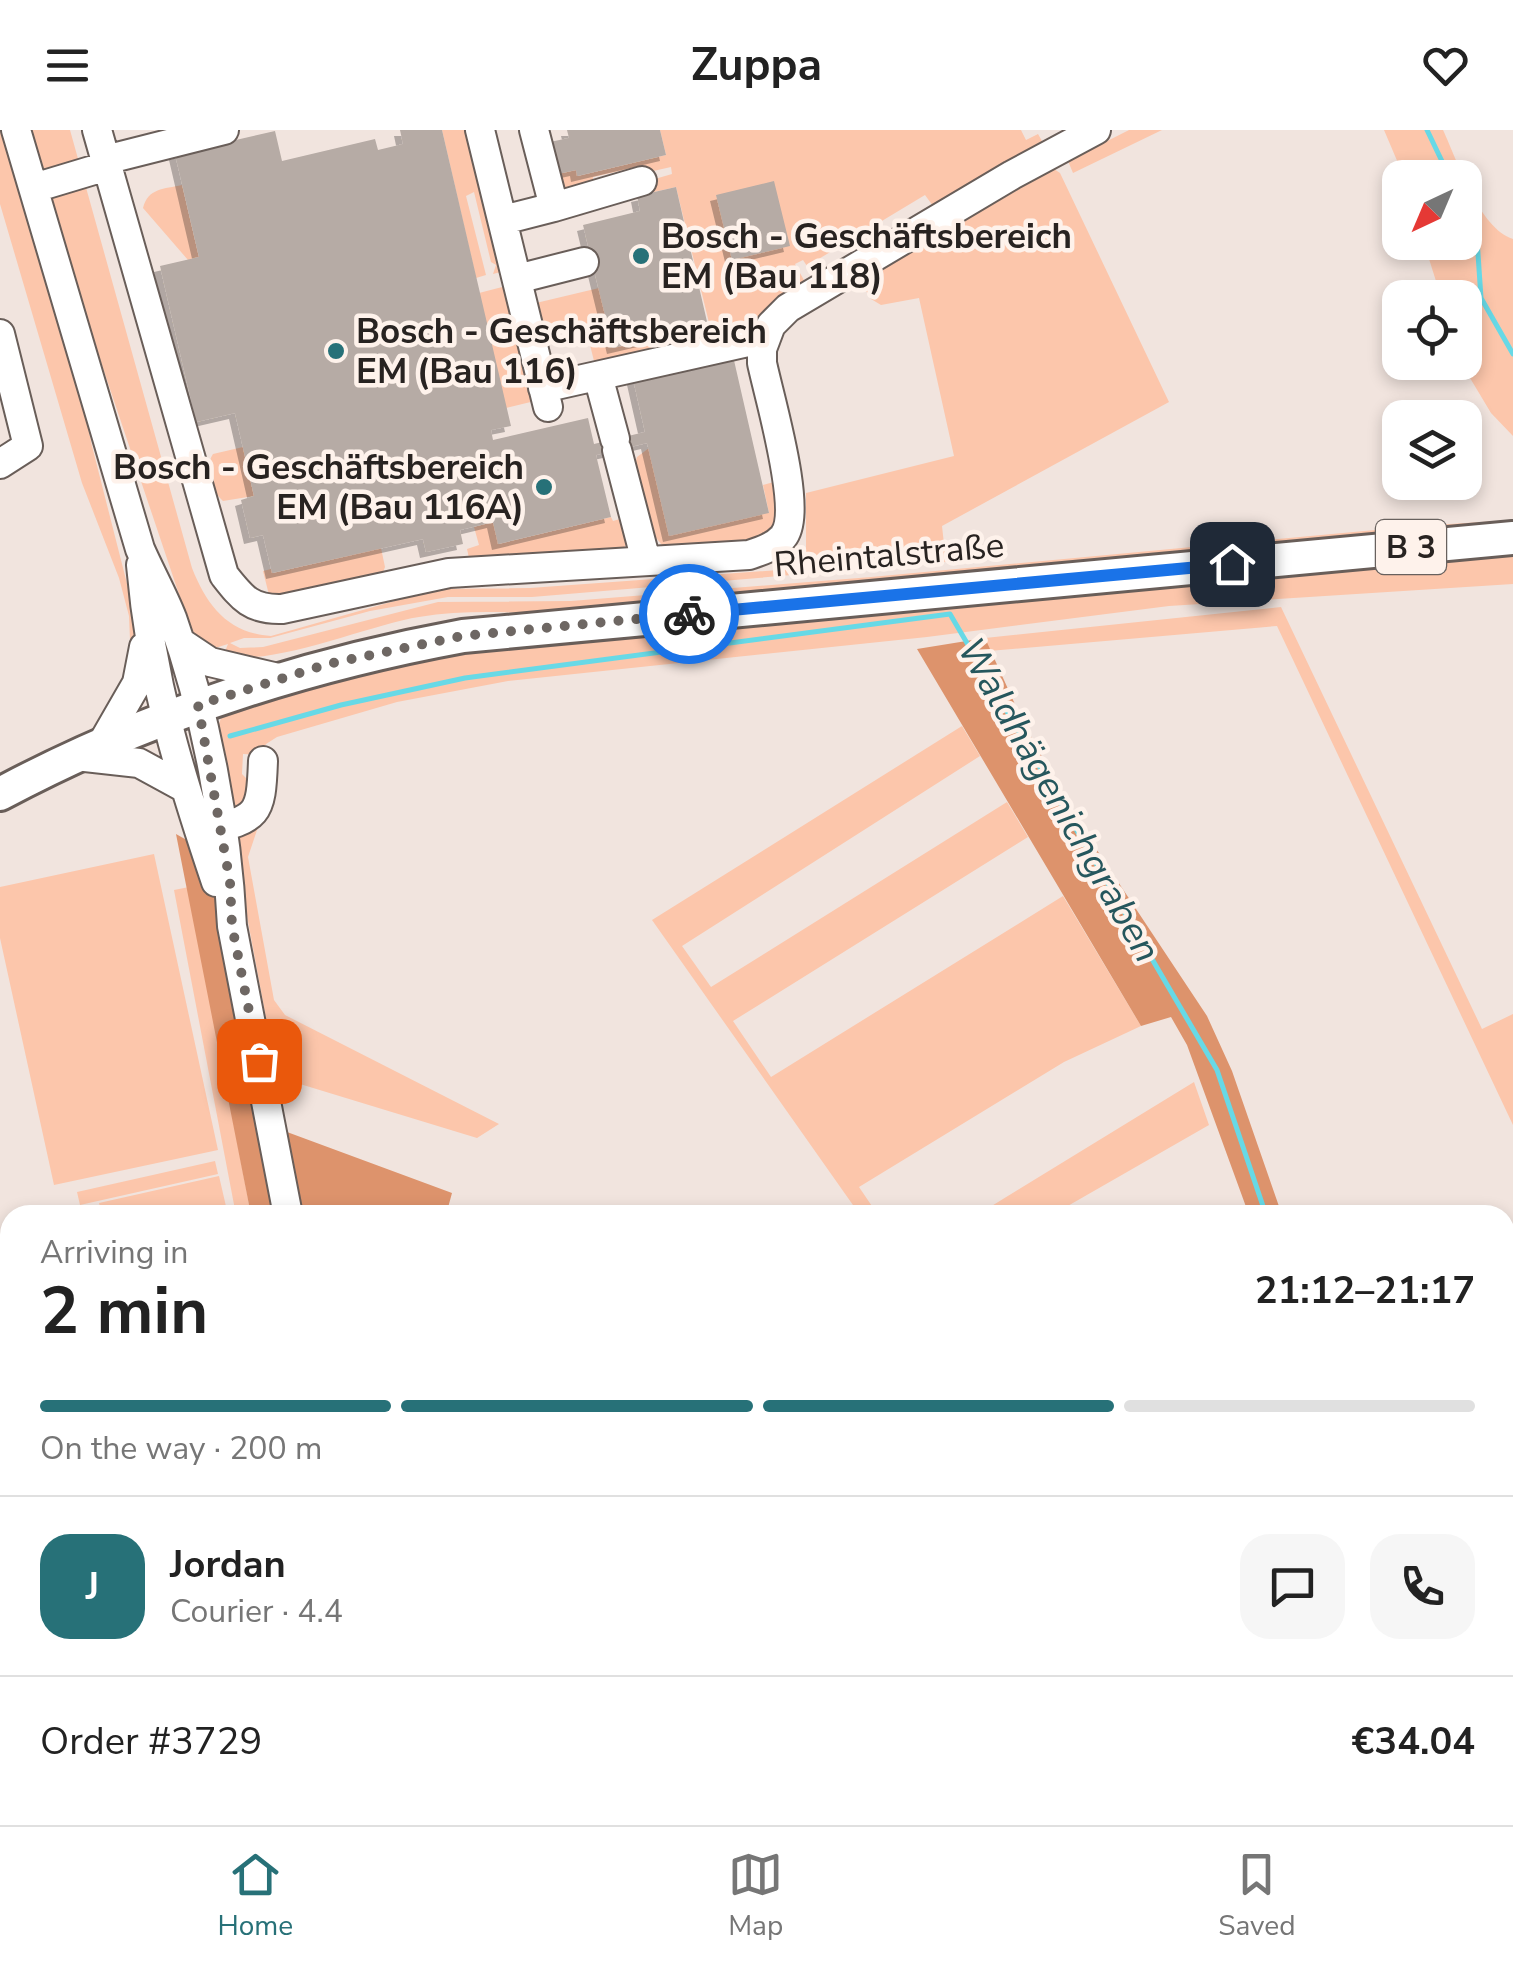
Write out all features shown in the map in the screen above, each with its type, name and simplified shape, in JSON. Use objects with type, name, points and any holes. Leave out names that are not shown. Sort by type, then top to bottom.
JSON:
[{"type":"main road","name":"Rheintalstraße","points":[[0,794],[88,749],[198,705],[328,664],[462,636],[1513,538]]},
{"type":"street","points":[[16,130],[140,549],[180,642],[198,705],[210,830],[286,1205]]},
{"type":"street","points":[[98,130],[224,575],[248,604],[262,610],[450,574],[749,555],[770,547],[785,535],[791,515],[789,488],[762,362],[770,325],[788,308],[1012,175],[1096,130]]},
{"type":"street","points":[[34,188],[224,130]]},
{"type":"street","points":[[480,130],[546,398],[598,376],[766,338]]},
{"type":"street","points":[[534,130],[554,208]]},
{"type":"street","points":[[503,220],[642,181]]},
{"type":"street","points":[[516,279],[584,262]]},
{"type":"street","points":[[0,334],[28,446],[0,464]]},
{"type":"street","points":[[598,376],[646,561]]},
{"type":"street","points":[[140,549],[146,631],[164,718],[183,787],[210,830]]},
{"type":"street","points":[[146,631],[137,682],[88,749],[139,763],[183,787]]},
{"type":"street","points":[[180,642],[210,662],[278,678]]},
{"type":"street","points":[[210,830],[241,824],[256,810],[262,794],[263,761]]},
{"type":"shaded area","points":[[0,130],[6,130],[65,319],[136,619],[138,644],[131,664],[129,616],[119,578],[82,483],[0,204]]},
{"type":"shaded area","points":[[23,130],[70,130],[192,568],[221,615],[256,634],[271,636],[437,589],[530,588],[806,568],[806,493],[954,456],[919,298],[881,305],[871,299],[863,286],[868,276],[1054,169],[1060,173],[1169,402],[942,526],[946,562],[532,597],[448,597],[370,611],[270,638],[244,638],[230,643],[240,648],[263,647],[438,602],[571,601],[1418,526],[1513,520],[1513,525],[549,614],[435,615],[265,656],[224,654],[228,644],[212,649],[192,633]]},
{"type":"shaded area","points":[[442,130],[479,130],[512,269],[493,274],[496,265],[491,262],[474,192],[466,196],[486,275],[476,278]]},
{"type":"shaded area","points":[[660,130],[1021,130],[1026,140],[1038,134],[1042,141],[933,206],[925,195],[807,266],[803,260],[795,264],[805,282],[742,329],[668,347],[665,335],[711,331],[676,187],[637,196],[641,183],[672,174],[671,167],[640,174],[637,167],[593,177],[593,183],[561,190],[553,175],[576,170],[578,176],[666,155]]},
{"type":"shaded area","points":[[1129,130],[1162,130],[1073,173],[1068,161]]},
{"type":"shaded area","points":[[1384,130],[1443,130],[1456,160],[1397,160]]},
{"type":"shaded area","points":[[182,185],[199,257],[188,260],[143,208],[153,193]]},
{"type":"shaded area","points":[[1482,211],[1513,239],[1513,436],[1491,413],[1471,380],[1482,380],[1482,280],[1436,280],[1429,260],[1482,260]]},
{"type":"shaded area","points":[[514,284],[543,399],[506,408],[479,293]]},
{"type":"shaded area","points":[[599,288],[659,337],[662,349],[595,365],[587,333],[543,328],[536,303]]},
{"type":"shaded area","points":[[243,447],[254,496],[223,501],[210,479],[210,459],[213,454]]},
{"type":"shaded area","points":[[649,448],[769,513],[763,485],[781,480],[784,515],[763,541],[666,550],[652,533],[635,464],[637,457]]},
{"type":"shaded area","points":[[611,517],[613,521],[627,517],[630,538],[621,553],[469,558],[467,549],[479,545],[474,527],[493,522],[499,544]]},
{"type":"shaded area","points":[[381,548],[385,567],[382,575],[282,601],[269,595],[263,571],[271,569],[273,573]]},
{"type":"shaded area","points":[[1513,556],[1513,584],[1169,606],[927,637],[508,681],[397,702],[277,737],[266,744],[260,755],[243,754],[242,774],[255,787],[236,813],[225,803],[216,733],[221,718],[237,706],[369,670],[505,643],[1197,577]]},
{"type":"shaded area","points":[[1281,607],[1482,1029],[1513,1014],[1513,1125],[1277,626],[989,651],[985,638]]},
{"type":"shaded area","points":[[985,638],[1023,722],[1075,817],[1207,1016],[1232,1071],[1279,1205],[1245,1205],[1187,1045],[1171,1017],[1141,1026],[917,649]]},
{"type":"shaded area","points":[[962,726],[980,756],[682,946],[711,987],[1007,802],[1028,837],[733,1021],[771,1077],[1063,896],[1141,1026],[1064,1062],[859,1187],[871,1205],[853,1205],[652,920]]},
{"type":"shaded area","points":[[264,809],[270,809],[257,830],[248,857],[274,1000],[285,1015],[499,1124],[477,1138],[277,1077],[233,841]]},
{"type":"shaded area","points":[[176,834],[192,843],[210,879],[241,1004],[280,1205],[249,1205]]},
{"type":"shaded area","points":[[154,854],[218,1150],[54,1185],[0,938],[0,887]]},
{"type":"shaded area","points":[[189,887],[249,1205],[234,1205],[174,890]]},
{"type":"shaded area","points":[[1194,1082],[1209,1125],[1069,1205],[993,1205]]},
{"type":"shaded area","points":[[287,1132],[452,1193],[449,1205],[299,1205]]},
{"type":"shaded area","points":[[215,1161],[218,1174],[80,1205],[77,1192]]},
{"type":"shaded area","points":[[219,1176],[226,1205],[100,1205]]},
{"type":"building","name":"Bosch - Geschäftsbereich EM (Bau 116)","points":[[400,130],[442,130],[511,426],[491,430],[493,440],[588,418],[594,444],[645,432],[633,379],[733,356],[769,513],[669,536],[647,443],[596,455],[611,517],[498,544],[493,522],[460,530],[463,544],[426,552],[423,539],[272,573],[263,535],[250,538],[241,500],[254,496],[235,413],[196,422],[160,266],[199,257],[175,154],[275,131],[282,161],[375,139],[378,150],[403,144]]},
{"type":"building","points":[[567,130],[660,130],[666,155],[577,176],[576,170],[553,175],[545,143],[569,138]]},
{"type":"building","points":[[774,181],[790,246],[732,260],[716,195]]},
{"type":"building","name":"Bosch - Geschäftsbereich EM (Bau 118)","points":[[676,187],[708,326],[613,348],[583,225],[640,211],[637,196]]},
{"type":"waterway","points":[[1427,130],[1441,160]]},
{"type":"waterway","points":[[1478,260],[1481,298],[1513,354]]},
{"type":"waterway","name":"Waldhägenichgraben","points":[[230,736],[341,705],[465,678],[950,614],[1217,1070],[1263,1205]]},
{"type":"way so far","points":[[259,1061],[232,926],[230,882],[198,705],[393,648],[462,636],[689,614]]},
{"type":"place","name":"Bosch - Geschäftsbereich EM (Bau 118)","points":[[641,256]]},
{"type":"place","name":"Bosch - Geschäftsbereich EM (Bau 116)","points":[[336,351]]},
{"type":"place","name":"Bosch - Geschäftsbereich EM (Bau 116A)","points":[[544,487]]},
{"type":"route","points":[[689,614],[1232,564]]}]
